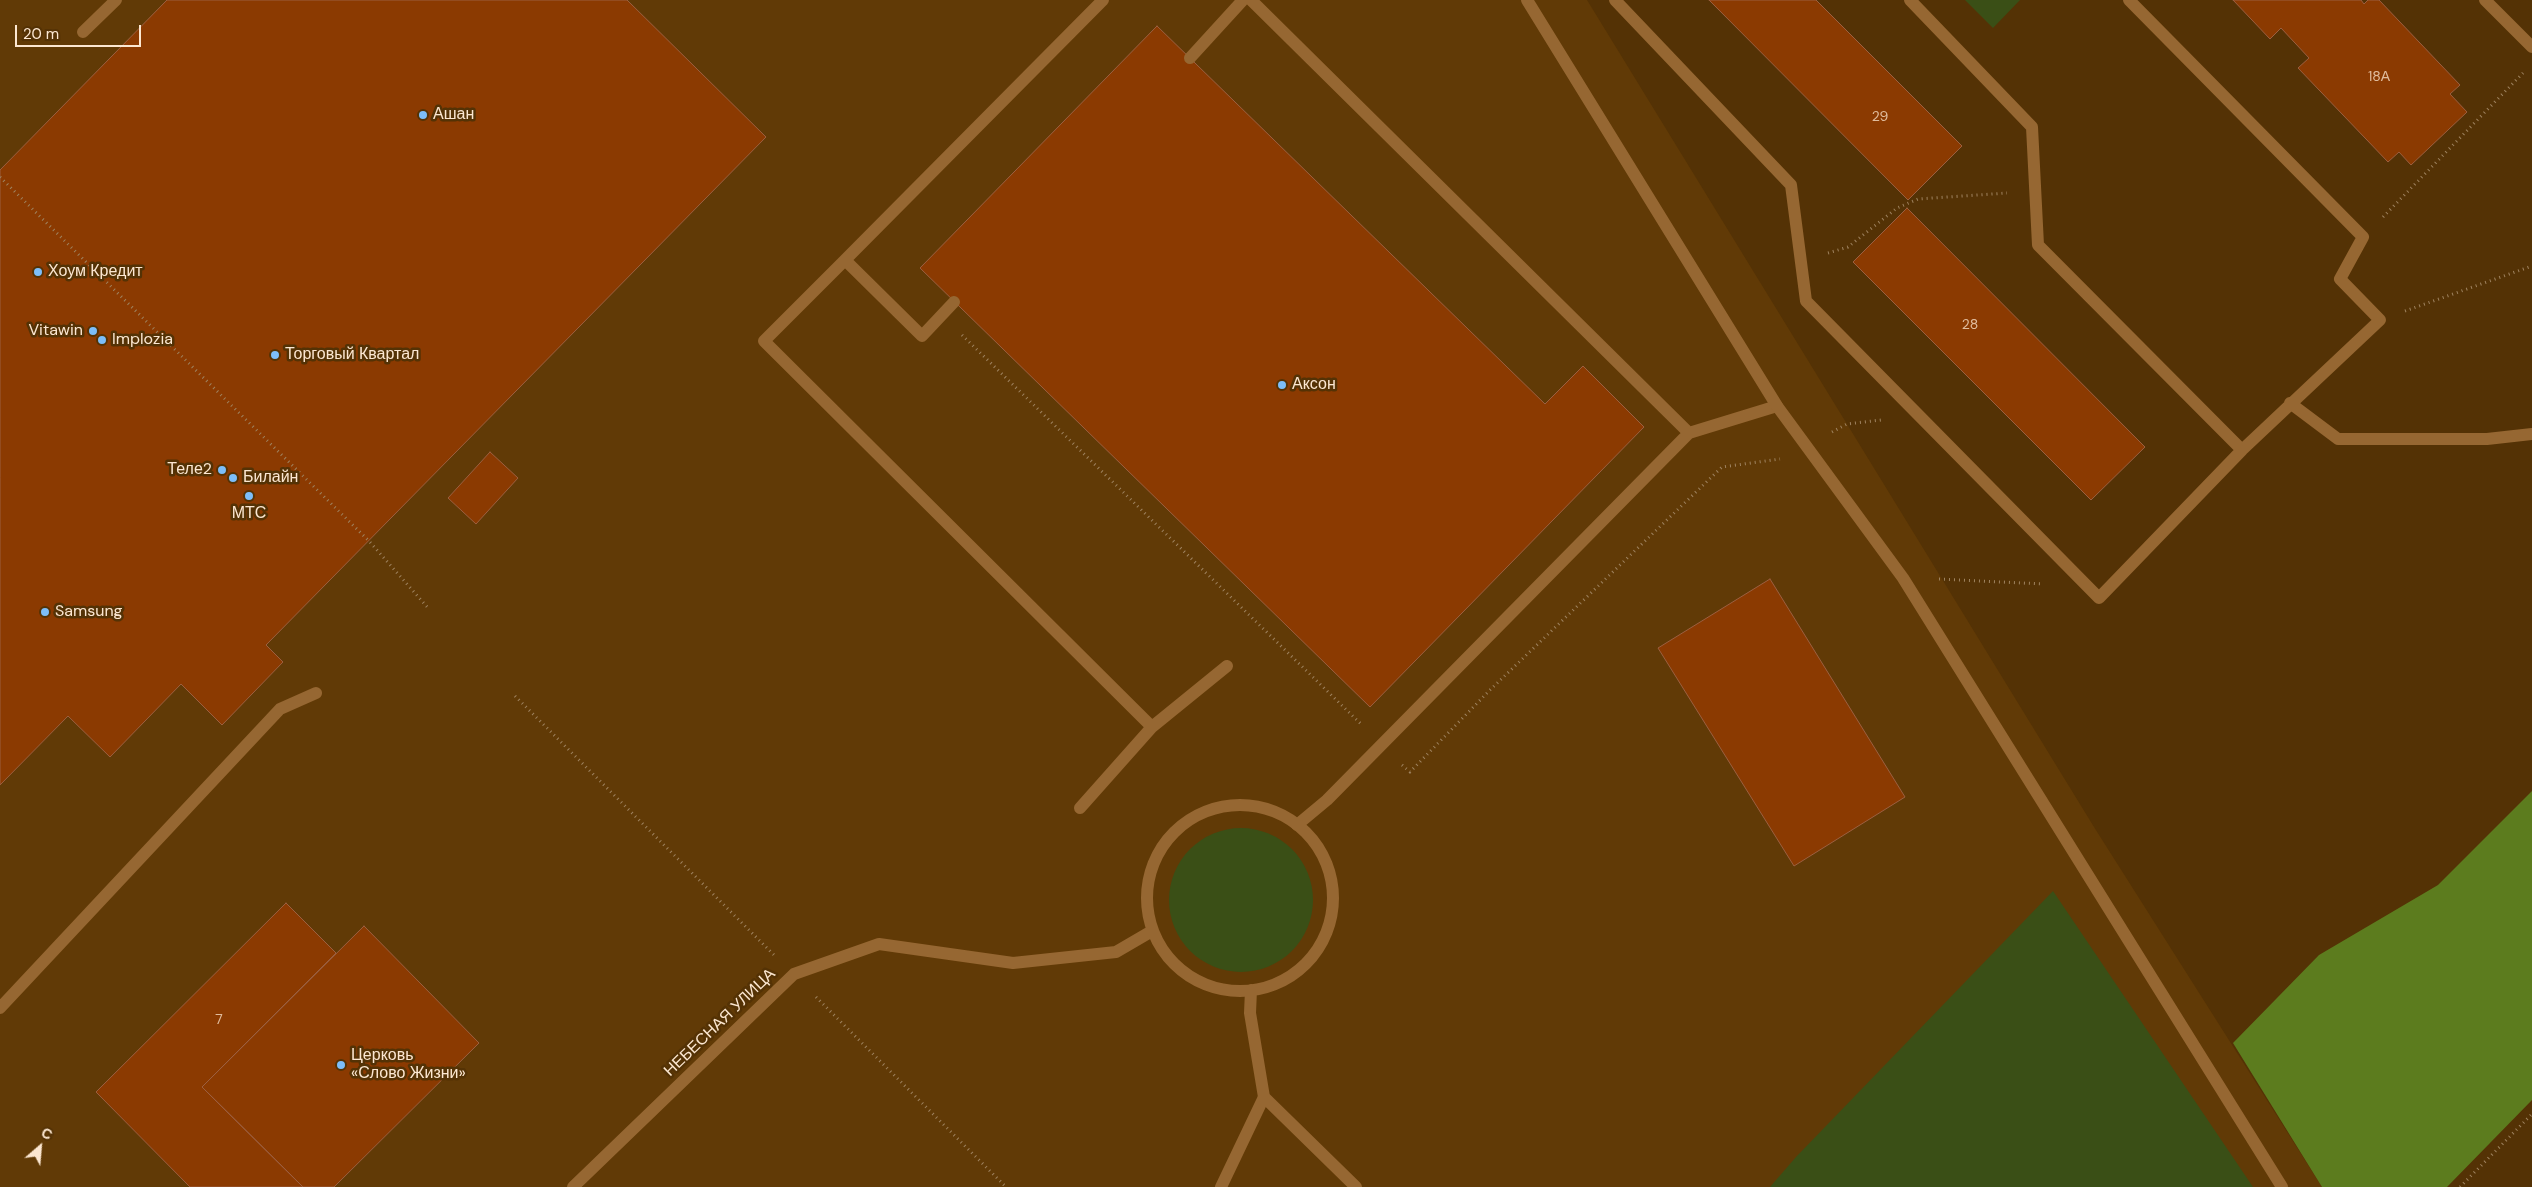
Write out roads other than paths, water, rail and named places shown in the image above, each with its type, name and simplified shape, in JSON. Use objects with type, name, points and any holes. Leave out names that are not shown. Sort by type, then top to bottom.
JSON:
[{"type":"street","points":[[83,32],[116,0]]},
{"type":"street","points":[[1103,0],[764,341],[1152,727]]},
{"type":"street","points":[[1190,58],[1243,0]]},
{"type":"street","points":[[1251,0],[1689,433]]},
{"type":"street","points":[[1527,0],[1777,406],[1903,578],[2282,1187]]},
{"type":"street","points":[[1615,0],[1791,185],[1806,302],[1916,416],[2099,598],[2242,450],[2380,320],[2340,279],[2363,237],[2129,0]]},
{"type":"street","points":[[1910,0],[2032,127],[2038,245],[2242,450]]},
{"type":"street","points":[[2486,0],[2532,47]]},
{"type":"street","points":[[845,260],[922,336],[954,302]]},
{"type":"street","points":[[2290,403],[2338,439],[2487,439],[2532,434]]},
{"type":"street","points":[[1297,825],[1327,800],[1689,433],[1777,406]]},
{"type":"street","points":[[1080,808],[1152,727],[1227,666]]},
{"type":"street","points":[[0,1008],[280,709],[316,693]]},
{"type":"street","points":[[1229,806],[1253,806],[1276,812],[1297,825],[1314,842],[1326,863],[1332,887],[1332,911],[1326,934],[1313,956],[1296,973],[1275,984],[1251,990],[1226,990],[1202,983],[1188,975],[1164,953],[1152,931],[1147,907],[1148,883],[1154,860],[1167,840],[1184,823],[1206,811],[1229,806]]},
{"type":"street","name":"НЕБЕСНАЯ УЛИЦА","points":[[573,1187],[794,974],[879,944],[1013,963],[1116,952],[1152,931]]},
{"type":"street","points":[[1221,1187],[1264,1097],[1250,1013],[1251,990]]},
{"type":"street","points":[[1264,1097],[1356,1187]]},
{"type":"place","name":"Ашан","points":[[423,115]]},
{"type":"place","name":"Хоум Кредит","points":[[38,272]]},
{"type":"place","name":"Vitawin","points":[[93,331]]},
{"type":"place","name":"Implozia","points":[[102,340]]},
{"type":"place","name":"Торговый Квартал","points":[[275,355]]},
{"type":"place","name":"Аксон","points":[[1282,385]]},
{"type":"place","name":"Теле2","points":[[222,470]]},
{"type":"place","name":"Билайн","points":[[233,478]]},
{"type":"place","name":"МТС","points":[[249,496]]},
{"type":"place","name":"Samsung","points":[[45,612]]},
{"type":"place","name":"Церковь «Слово Жизни»","points":[[341,1065]]}]
